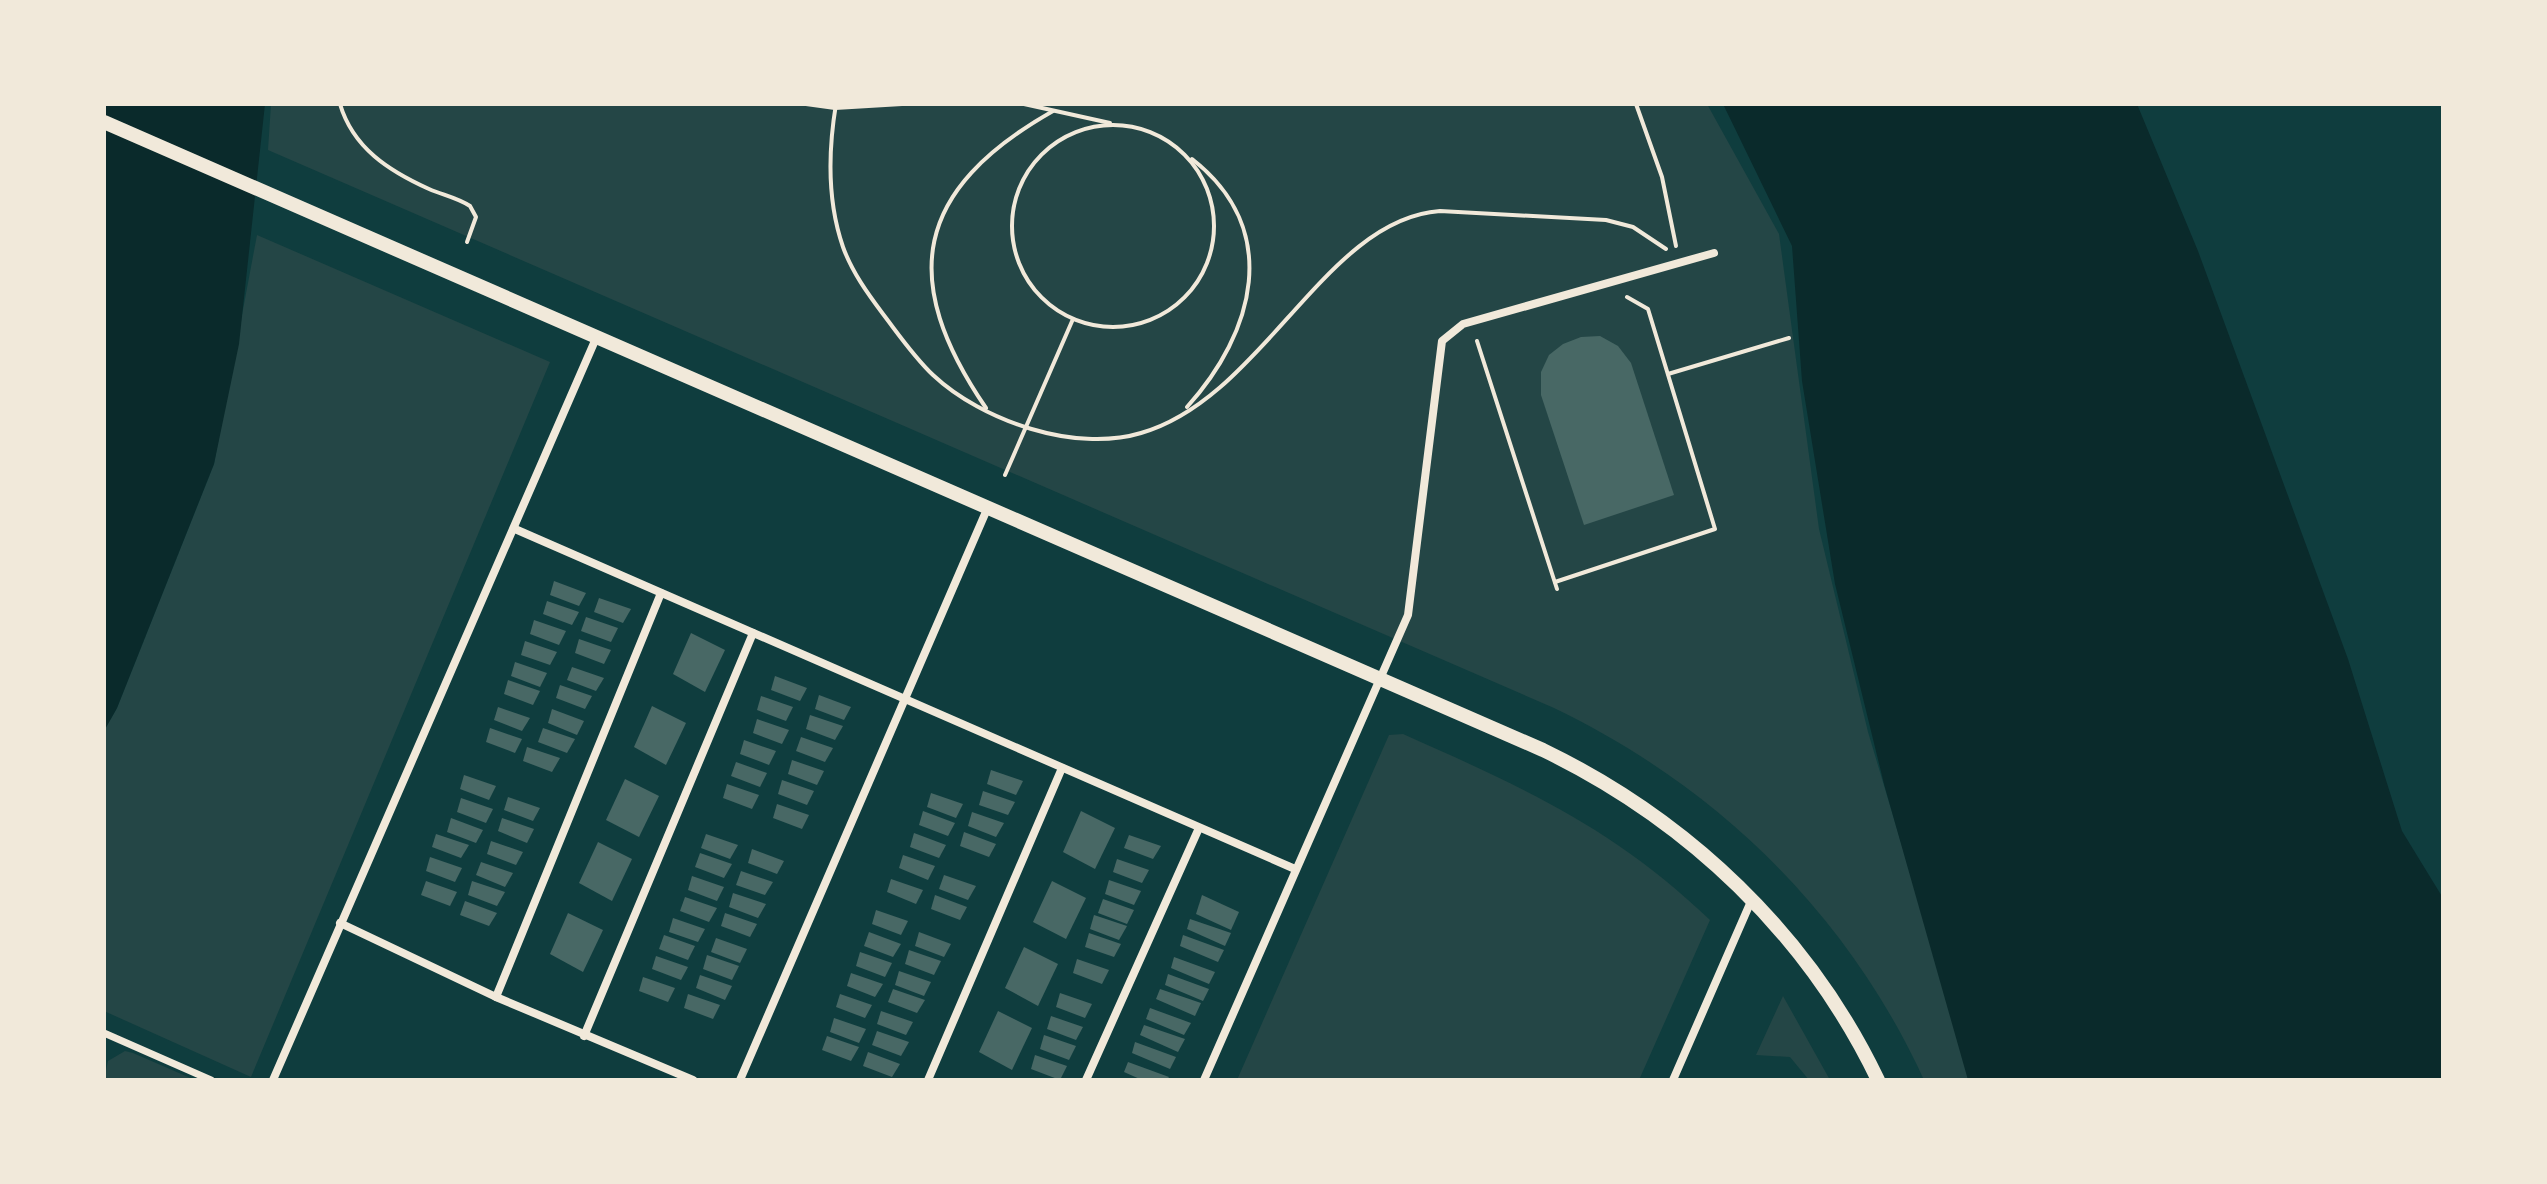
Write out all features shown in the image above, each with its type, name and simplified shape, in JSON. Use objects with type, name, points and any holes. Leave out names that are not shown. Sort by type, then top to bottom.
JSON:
[{"type":"main road","points":[[104,122],[988,506],[1595,776],[1670,826],[1752,899],[1792,945],[1840,1011],[1878,1080]]},
{"type":"street","points":[[1204,1080],[1408,615],[1438,353],[1446,336],[1463,324],[1714,253]]},
{"type":"street","points":[[273,1080],[597,336]]},
{"type":"street","points":[[740,1080],[988,506]]},
{"type":"street","points":[[515,529],[1295,869]]},
{"type":"street","points":[[496,997],[661,593]]},
{"type":"street","points":[[584,1036],[753,633]]},
{"type":"street","points":[[928,1080],[1062,768]]},
{"type":"street","points":[[1086,1080],[1199,828]]},
{"type":"street","points":[[1673,1080],[1752,899]]},
{"type":"street","points":[[340,923],[496,997],[693,1080]]},
{"type":"street","points":[[104,1033],[211,1080]]},
{"type":"path","points":[[340,104],[356,137],[379,161],[410,180],[470,206],[476,217],[467,242]]},
{"type":"path","points":[[806,104],[902,104]]},
{"type":"path","points":[[1024,104],[1125,125],[1161,137],[1210,176],[1233,211],[1250,265],[1246,304],[1235,342],[1183,412]]},
{"type":"path","points":[[1636,104],[1662,177],[1676,246]]},
{"type":"path","points":[[836,106],[831,191],[839,235],[851,265],[869,296],[919,360],[952,391],[988,411],[1026,426],[1069,435],[1113,438],[1143,433],[1183,412],[1257,355],[1356,248],[1378,231],[1416,214],[1440,211],[1606,220],[1633,227],[1666,249]]},
{"type":"path","points":[[988,411],[963,373],[940,325],[930,286],[932,250],[950,204],[968,177],[1002,144],[1053,111]]},
{"type":"path","points":[[1125,125],[1087,128],[1054,144],[1035,161],[1017,193],[1012,230],[1020,267],[1042,298],[1073,319],[1112,328],[1139,325],[1164,315],[1194,288],[1212,252],[1214,212],[1206,186],[1183,153]]},
{"type":"path","points":[[1555,582],[1715,529],[1648,309],[1627,297]]},
{"type":"path","points":[[1005,475],[1073,319]]},
{"type":"path","points":[[1668,374],[1789,338]]},
{"type":"path","points":[[1477,341],[1557,589]]},
{"type":"shaded area","points":[[104,104],[265,104],[239,344],[214,464],[117,708],[104,731]]},
{"type":"shaded area","points":[[271,104],[1707,104],[1779,234],[1819,529],[1868,732],[1972,1080],[1924,1080],[1893,1020],[1857,963],[1817,910],[1772,861],[1723,817],[1670,776],[1614,740],[1554,708],[268,150]]},
{"type":"shaded area","points":[[1723,104],[2137,104],[2198,251],[2348,659],[2402,831],[2443,898],[2443,1080],[1968,1080],[1884,784],[1835,584],[1802,381],[1792,246]]},
{"type":"shaded area","points":[[257,235],[550,362],[251,1077],[104,1011],[104,731],[117,708],[214,464]]},
{"type":"shaded area","points":[[1403,734],[1488,772],[1602,834],[1674,887],[1710,920],[1639,1080],[1237,1080],[1389,735]]},
{"type":"shaded area","points":[[1783,996],[1830,1080],[1809,1080],[1790,1057],[1756,1055]]},
{"type":"shaded area","points":[[125,1051],[195,1080],[104,1080],[108,1061]]},
{"type":"building","points":[[1600,336],[1618,346],[1631,363],[1674,495],[1584,525],[1541,395],[1541,372],[1549,355],[1563,344],[1581,337]]},
{"type":"building","points":[[554,581],[586,593],[579,606],[550,595]]},
{"type":"building","points":[[599,598],[631,609],[623,623],[594,612]]},
{"type":"building","points":[[547,601],[579,612],[572,625],[543,614]]},
{"type":"building","points":[[586,617],[618,628],[611,642],[581,631]]},
{"type":"building","points":[[534,620],[566,631],[559,645],[530,634]]},
{"type":"building","points":[[691,633],[725,650],[705,692],[673,674]]},
{"type":"building","points":[[579,639],[611,650],[604,664],[575,653]]},
{"type":"building","points":[[525,641],[557,652],[550,665],[521,655]]},
{"type":"building","points":[[515,662],[547,673],[540,687],[511,676]]},
{"type":"building","points":[[572,667],[604,678],[596,691],[567,680]]},
{"type":"building","points":[[775,676],[807,688],[800,701],[771,690]]},
{"type":"building","points":[[508,680],[540,691],[533,705],[504,694]]},
{"type":"building","points":[[560,685],[592,696],[585,709],[556,698]]},
{"type":"building","points":[[819,695],[851,707],[844,720],[815,709]]},
{"type":"building","points":[[761,696],[793,707],[786,721],[757,710]]},
{"type":"building","points":[[652,706],[686,723],[666,765],[634,747]]},
{"type":"building","points":[[498,707],[530,718],[522,731],[494,720]]},
{"type":"building","points":[[552,709],[584,721],[577,735],[548,723]]},
{"type":"building","points":[[810,715],[843,726],[835,740],[806,729]]},
{"type":"building","points":[[757,719],[789,730],[782,744],[753,733]]},
{"type":"building","points":[[490,728],[522,739],[515,753],[486,742]]},
{"type":"building","points":[[543,728],[575,739],[567,753],[538,742]]},
{"type":"building","points":[[801,737],[833,748],[825,762],[796,751]]},
{"type":"building","points":[[744,740],[776,751],[769,765],[740,754]]},
{"type":"building","points":[[527,747],[560,758],[552,772],[523,761]]},
{"type":"building","points":[[792,760],[824,771],[817,785],[788,774]]},
{"type":"building","points":[[736,762],[767,773],[760,787],[731,776]]},
{"type":"building","points":[[991,770],[1023,781],[1016,795],[987,784]]},
{"type":"building","points":[[464,775],[496,786],[489,800],[460,789]]},
{"type":"building","points":[[625,779],[659,796],[639,837],[606,820]]},
{"type":"building","points":[[782,780],[814,791],[807,805],[778,794]]},
{"type":"building","points":[[727,784],[759,795],[752,809],[723,798]]},
{"type":"building","points":[[983,791],[1015,802],[1008,815],[979,805]]},
{"type":"building","points":[[931,793],[963,804],[956,818],[927,807]]},
{"type":"building","points":[[508,797],[540,808],[533,821],[504,810]]},
{"type":"building","points":[[461,798],[493,809],[486,823],[457,812]]},
{"type":"building","points":[[777,804],[809,815],[802,829],[773,818]]},
{"type":"building","points":[[923,811],[955,823],[948,836],[919,825]]},
{"type":"building","points":[[1081,811],[1115,828],[1095,869],[1063,852]]},
{"type":"building","points":[[972,812],[1004,823],[996,837],[968,826]]},
{"type":"building","points":[[451,818],[483,830],[476,843],[447,832]]},
{"type":"building","points":[[502,818],[534,829],[527,843],[498,831]]},
{"type":"building","points":[[964,832],[996,844],[989,857],[960,846]]},
{"type":"building","points":[[914,833],[946,845],[939,858],[910,847]]},
{"type":"building","points":[[436,834],[469,845],[461,858],[432,847]]},
{"type":"building","points":[[706,834],[738,845],[730,859],[701,848]]},
{"type":"building","points":[[1129,835],[1161,846],[1153,859],[1124,848]]},
{"type":"building","points":[[491,841],[523,852],[516,865],[487,854]]},
{"type":"building","points":[[598,842],[632,859],[612,901],[579,883]]},
{"type":"building","points":[[752,849],[784,861],[777,874],[748,863]]},
{"type":"building","points":[[700,853],[732,864],[724,878],[695,867]]},
{"type":"building","points":[[903,855],[935,866],[928,880],[899,868]]},
{"type":"building","points":[[430,857],[462,868],[455,882],[426,871]]},
{"type":"building","points":[[1117,859],[1149,870],[1142,883],[1113,872]]},
{"type":"building","points":[[481,862],[513,873],[505,887],[476,875]]},
{"type":"building","points":[[741,871],[773,882],[765,895],[736,885]]},
{"type":"building","points":[[944,875],[976,886],[968,900],[939,889]]},
{"type":"building","points":[[692,876],[724,887],[717,901],[688,890]]},
{"type":"building","points":[[891,879],[923,890],[916,904],[887,892]]},
{"type":"building","points":[[1109,880],[1141,891],[1134,905],[1105,894]]},
{"type":"building","points":[[426,881],[457,892],[450,906],[421,895]]},
{"type":"building","points":[[472,881],[505,892],[497,906],[468,895]]},
{"type":"building","points":[[1052,881],[1086,898],[1066,939],[1033,922]]},
{"type":"building","points":[[733,893],[766,904],[758,918],[729,907]]},
{"type":"building","points":[[935,895],[967,907],[960,920],[931,909]]},
{"type":"building","points":[[1202,895],[1239,912],[1231,930],[1196,914]]},
{"type":"building","points":[[685,897],[717,908],[709,922],[680,911]]},
{"type":"building","points":[[1103,899],[1134,910],[1127,924],[1098,913]]},
{"type":"building","points":[[465,901],[497,913],[489,926],[460,915]]},
{"type":"building","points":[[876,910],[908,921],[901,935],[872,924]]},
{"type":"building","points":[[568,913],[603,930],[583,972],[550,954]]},
{"type":"building","points":[[725,913],[757,924],[750,937],[721,926]]},
{"type":"building","points":[[1094,915],[1127,926],[1119,940],[1090,929]]},
{"type":"building","points":[[673,918],[705,929],[698,942],[669,932]]},
{"type":"building","points":[[1190,919],[1231,933],[1225,946],[1187,929]]},
{"type":"building","points":[[869,932],[901,944],[893,957],[864,946]]},
{"type":"building","points":[[919,932],[951,944],[944,957],[915,946]]},
{"type":"building","points":[[1089,933],[1121,944],[1114,957],[1085,947]]},
{"type":"building","points":[[664,935],[695,946],[688,960],[659,949]]},
{"type":"building","points":[[1183,935],[1224,950],[1218,962],[1180,946]]},
{"type":"building","points":[[716,938],[747,949],[740,963],[711,952]]},
{"type":"building","points":[[1024,947],[1058,964],[1038,1006],[1005,988]]},
{"type":"building","points":[[909,950],[941,961],[934,975],[905,964]]},
{"type":"building","points":[[860,952],[892,963],[885,977],[856,966]]},
{"type":"building","points":[[707,955],[739,966],[732,980],[703,969]]},
{"type":"building","points":[[656,956],[688,967],[681,980],[652,969]]},
{"type":"building","points":[[1174,957],[1215,972],[1209,984],[1171,968]]},
{"type":"building","points":[[1077,959],[1109,970],[1102,984],[1073,973]]},
{"type":"building","points":[[899,971],[931,982],[924,996],[895,985]]},
{"type":"building","points":[[851,973],[883,984],[875,997],[847,986]]},
{"type":"building","points":[[1168,974],[1209,989],[1203,1001],[1165,985]]},
{"type":"building","points":[[700,975],[732,986],[725,1000],[696,988]]},
{"type":"building","points":[[643,977],[675,988],[668,1002],[639,991]]},
{"type":"building","points":[[893,989],[925,1000],[917,1013],[888,1002]]},
{"type":"building","points":[[1160,989],[1201,1003],[1195,1016],[1156,999]]},
{"type":"building","points":[[1060,993],[1092,1004],[1085,1018],[1056,1007]]},
{"type":"building","points":[[688,994],[720,1005],[713,1019],[684,1008]]},
{"type":"building","points":[[840,994],[872,1005],[865,1018],[836,1007]]},
{"type":"building","points":[[1150,1008],[1191,1023],[1184,1035],[1146,1019]]},
{"type":"building","points":[[881,1011],[913,1022],[906,1035],[877,1024]]},
{"type":"building","points":[[998,1011],[1032,1028],[1012,1070],[979,1052]]},
{"type":"building","points":[[1051,1016],[1083,1027],[1076,1040],[1047,1029]]},
{"type":"building","points":[[834,1018],[866,1029],[859,1043],[830,1032]]},
{"type":"building","points":[[1144,1025],[1185,1039],[1178,1052],[1140,1035]]},
{"type":"building","points":[[877,1031],[909,1042],[901,1056],[872,1045]]},
{"type":"building","points":[[1044,1035],[1076,1046],[1069,1060],[1040,1049]]},
{"type":"building","points":[[827,1036],[859,1047],[851,1061],[822,1050]]},
{"type":"building","points":[[1135,1042],[1176,1057],[1170,1069],[1132,1053]]},
{"type":"building","points":[[868,1052],[900,1064],[892,1077],[863,1066]]},
{"type":"building","points":[[1035,1055],[1067,1066],[1060,1080],[1031,1069]]},
{"type":"building","points":[[1128,1062],[1169,1077],[1167,1080],[1142,1080],[1124,1072]]}]
